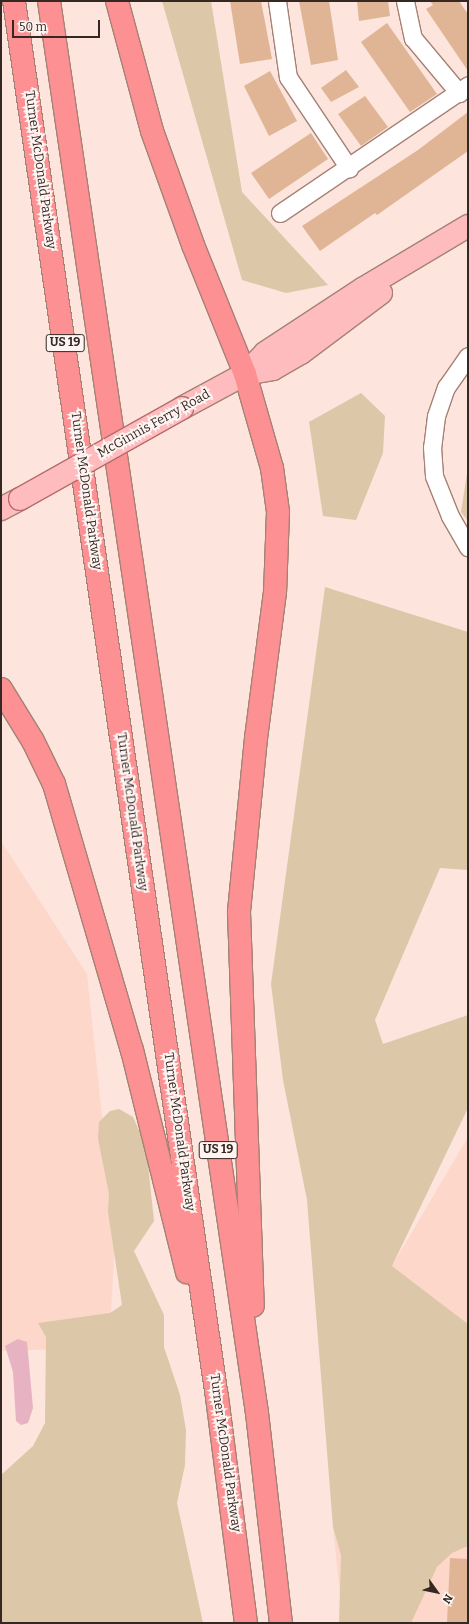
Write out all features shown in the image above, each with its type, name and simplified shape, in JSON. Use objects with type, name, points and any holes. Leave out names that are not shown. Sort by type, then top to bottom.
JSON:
[{"type":"highway","name":"Turner McDonald Parkway","points":[[14,1],[217,1397],[246,1623]]},
{"type":"highway","name":"US 19","points":[[49,1],[257,1413],[281,1623]]},
{"type":"highway","points":[[116,1],[152,131],[245,374],[272,468],[278,512],[275,592],[256,738],[239,912],[257,1413]]},
{"type":"highway","points":[[1,689],[34,741],[54,784],[67,825],[132,1050],[217,1397]]},
{"type":"main road","name":"McGinnis Ferry Road","points":[[1,509],[245,374],[278,344],[364,288],[468,227]]},
{"type":"street","points":[[276,1],[288,77],[349,168]]},
{"type":"street","points":[[280,213],[349,168],[464,89],[413,38],[405,1]]},
{"type":"street","points":[[468,356],[446,387],[436,416],[432,447],[434,476],[450,516],[468,547]]},
{"type":"shaded area","points":[[162,1],[211,1],[242,192],[328,285],[286,293],[242,280]]},
{"type":"shaded area","points":[[361,393],[385,416],[383,453],[356,520],[323,516],[309,422]]},
{"type":"shaded area","points":[[468,467],[468,521],[461,512]]},
{"type":"shaded area","points":[[325,587],[468,632],[468,870],[440,868],[375,1020],[383,1044],[468,1015],[468,1108],[392,1266],[468,1324],[468,1546],[452,1553],[437,1567],[411,1623],[339,1623],[341,1555],[333,1527],[307,1200],[283,1080],[271,984]]},
{"type":"shaded area","points":[[1,841],[87,974],[115,1239],[111,1313],[116,1347],[1,1351]]},
{"type":"shaded area","points":[[119,1109],[133,1117],[146,1146],[154,1221],[134,1251],[164,1315],[164,1347],[180,1395],[186,1430],[185,1465],[177,1503],[203,1623],[1,1623],[1,1475],[33,1446],[45,1423],[46,1337],[38,1323],[110,1313],[122,1305],[108,1212],[109,1194],[98,1139],[99,1122],[110,1111]]},
{"type":"shaded area","points":[[468,1137],[468,1324],[392,1266]]},
{"type":"shaded area","points":[[18,1339],[27,1342],[33,1408],[28,1423],[21,1425],[16,1421],[13,1372],[5,1346]]},
{"type":"shaded area","points":[[333,1527],[468,1544],[468,1623],[343,1623]]},
{"type":"building","points":[[230,1],[261,1],[272,59],[240,64]]},
{"type":"building","points":[[299,1],[329,1],[338,60],[311,65]]},
{"type":"building","points":[[357,1],[388,1],[390,16],[359,21]]},
{"type":"building","points":[[430,1],[459,1],[468,14],[468,71],[426,9],[433,5]]},
{"type":"building","points":[[387,23],[437,94],[410,112],[361,42]]},
{"type":"building","points":[[346,70],[359,87],[331,102],[321,88]]},
{"type":"building","points":[[270,71],[297,121],[269,136],[244,86]]},
{"type":"building","points":[[365,96],[388,127],[361,146],[338,114]]},
{"type":"building","points":[[468,112],[468,151],[377,215],[375,213],[320,251],[302,226],[418,150]]},
{"type":"building","points":[[311,133],[328,159],[269,199],[251,173]]},
{"type":"building","points":[[450,1558],[468,1559],[468,1623],[447,1623]]}]
